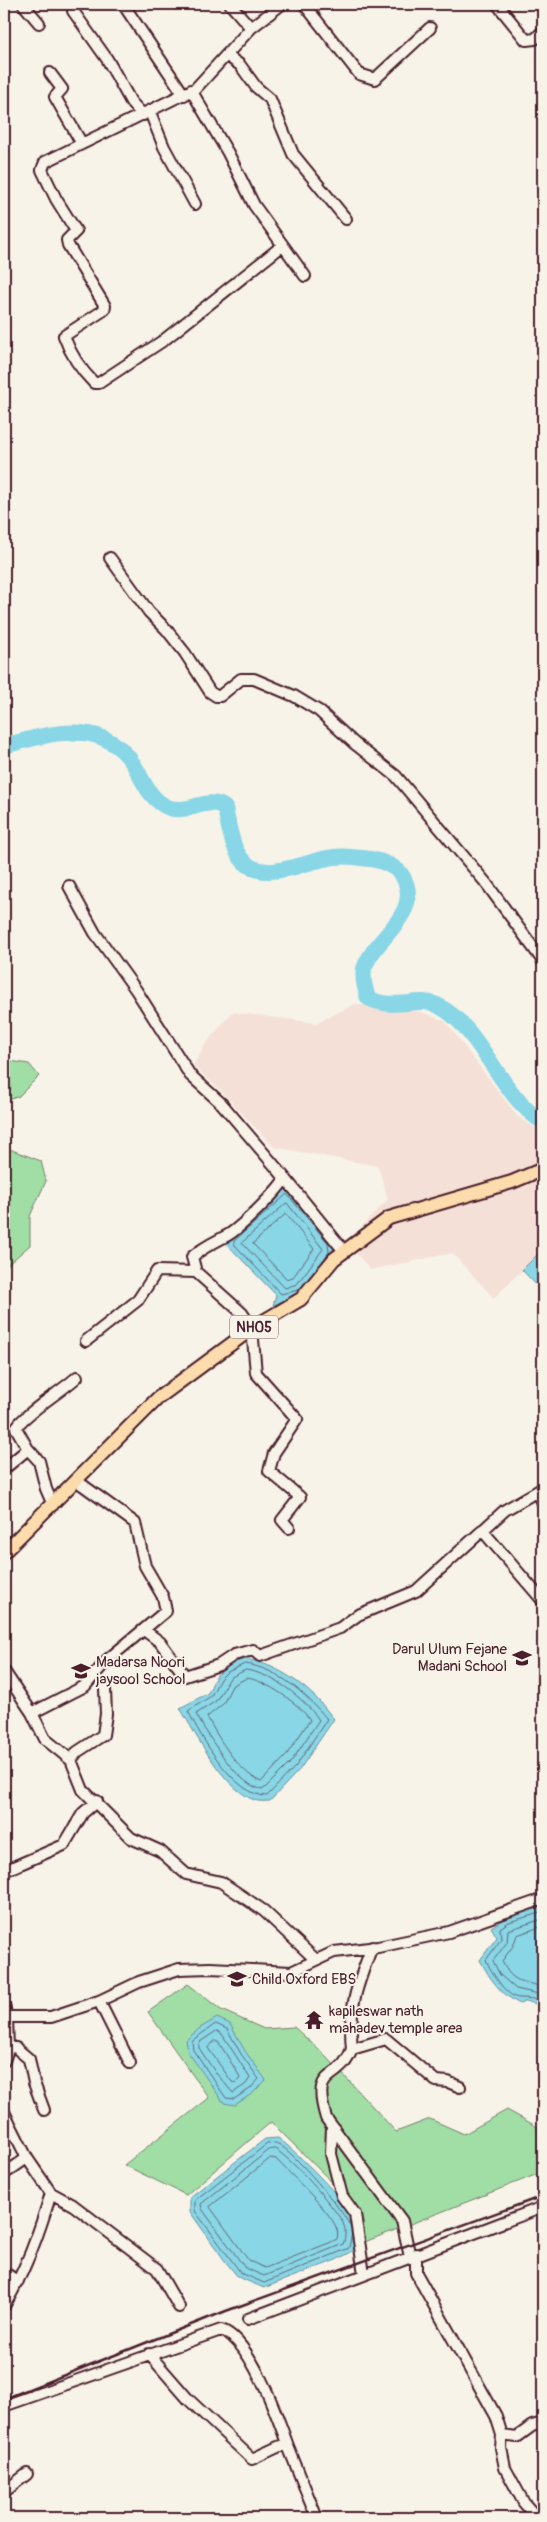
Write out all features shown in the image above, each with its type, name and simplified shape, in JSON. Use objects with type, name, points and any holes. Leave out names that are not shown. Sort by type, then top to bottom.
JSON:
[{"type":"main road","name":"NH05","points":[[4,1552],[158,1398],[252,1328],[302,1299],[334,1259],[389,1218],[512,1182],[543,1169]]},
{"type":"street","points":[[23,4],[39,23]]},
{"type":"street","points":[[123,4],[188,93],[228,153],[254,205],[305,276]]},
{"type":"street","points":[[230,4],[251,28]]},
{"type":"street","points":[[282,4],[251,28],[206,79],[188,93],[45,162],[42,170],[56,199],[76,231],[67,240],[68,245],[105,306],[104,310],[64,336],[69,349],[84,373],[94,383],[99,383],[142,356],[282,246]]},
{"type":"street","points":[[304,4],[360,74],[375,79],[430,28]]},
{"type":"street","points":[[498,4],[526,40],[535,39],[543,31]]},
{"type":"street","points":[[73,11],[111,65],[132,102],[147,113],[195,204]]},
{"type":"street","points":[[226,55],[240,65],[256,87],[270,99],[293,154],[346,219]]},
{"type":"street","points":[[50,73],[62,90],[55,97],[82,144]]},
{"type":"street","points":[[110,558],[149,612],[166,629],[185,653],[210,692],[220,696],[241,679],[254,679],[280,689],[319,711],[355,744],[396,776],[486,883],[543,961]]},
{"type":"street","points":[[69,886],[96,933],[136,990],[190,1075],[222,1104],[344,1251]]},
{"type":"street","points":[[285,1178],[281,1188],[256,1208],[249,1219],[230,1234],[197,1253],[192,1258],[196,1272],[242,1313],[252,1328],[256,1374],[297,1418],[274,1452],[269,1471],[300,1497],[282,1520],[289,1528]]},
{"type":"street","points":[[86,1341],[138,1300],[157,1271],[196,1272]]},
{"type":"street","points":[[53,1504],[46,1489],[39,1461],[28,1449],[16,1428],[21,1420],[77,1377]]},
{"type":"street","points":[[4,1469],[28,1449]]},
{"type":"street","points":[[32,1713],[85,1686],[107,1660],[166,1611],[163,1597],[145,1566],[135,1523],[77,1481]]},
{"type":"street","points":[[144,1630],[160,1642],[185,1676],[219,1665],[234,1656],[253,1650],[260,1656],[340,1628],[370,1609],[396,1601],[416,1591],[505,1510],[541,1490],[543,1503]]},
{"type":"street","points":[[482,1530],[543,1601]]},
{"type":"street","points":[[4,1671],[32,1713],[45,1740],[71,1760],[83,1790],[97,1801],[137,1842],[160,1851],[186,1874],[221,1882],[264,1911],[316,1960]]},
{"type":"street","points":[[71,1760],[77,1752],[103,1734],[106,1714],[105,1689]]},
{"type":"street","points":[[4,1871],[64,1845],[83,1813],[97,1801]]},
{"type":"street","points":[[4,2061],[8,2046],[5,2013],[51,2018],[99,2001],[139,1982],[179,1969],[210,1968],[291,1972],[334,1952],[372,1947],[449,1932],[543,1899]]},
{"type":"street","points":[[372,1947],[352,2002],[350,2015],[352,2049],[342,2066],[328,2076],[320,2092],[326,2118],[402,2221],[413,2255],[416,2274],[492,2408],[502,2435],[501,2448],[505,2468],[524,2502],[537,2518]]},
{"type":"street","points":[[99,2001],[130,2063]]},
{"type":"street","points":[[352,2049],[386,2039],[436,2081],[448,2082],[460,2087]]},
{"type":"street","points":[[8,2046],[16,2048],[29,2059],[34,2083],[44,2110]]},
{"type":"street","points":[[4,2112],[26,2158],[51,2193],[73,2204],[157,2269],[179,2307]]},
{"type":"street","points":[[332,2126],[331,2154],[342,2196],[355,2214],[364,2274]]},
{"type":"street","points":[[4,2174],[26,2158]]},
{"type":"street","points":[[4,2306],[18,2282],[36,2243],[51,2193]]},
{"type":"street","points":[[248,2319],[543,2207]]},
{"type":"street","points":[[4,2272],[18,2282]]},
{"type":"street","points":[[4,2406],[213,2332],[228,2332],[254,2364],[270,2398],[317,2518]]},
{"type":"street","points":[[150,2354],[188,2399],[252,2459],[280,2446],[288,2446]]},
{"type":"street","points":[[502,2435],[517,2437],[532,2426],[543,2423]]},
{"type":"street","points":[[4,2492],[27,2474]]},
{"type":"shaded area","points":[[355,1004],[421,1012],[445,1021],[517,1116],[543,1133],[543,1249],[494,1298],[452,1253],[370,1270],[347,1242],[388,1199],[378,1166],[274,1147],[217,1087],[193,1066],[204,1046],[232,1012],[316,1023]]},
{"type":"green space","points":[[4,1060],[29,1064],[39,1076],[19,1096],[4,1102]]},
{"type":"green space","points":[[4,1147],[41,1161],[46,1181],[30,1216],[30,1245],[4,1268]]},
{"type":"green space","points":[[188,1984],[221,2010],[264,2029],[294,2027],[327,2057],[396,2132],[430,2119],[464,2134],[507,2110],[543,2130],[543,2172],[362,2243],[359,2209],[271,2122],[186,2195],[124,2165],[209,2098],[148,2012]]},
{"type":"water","points":[[286,1187],[332,1241],[334,1254],[304,1294],[273,1305],[276,1295],[222,1239],[259,1212]]},
{"type":"water","points":[[543,1249],[543,1292],[522,1270]]},
{"type":"water","points":[[244,1659],[272,1667],[290,1677],[316,1698],[334,1719],[300,1769],[270,1801],[254,1800],[231,1784],[211,1760],[180,1708],[208,1693],[216,1676],[231,1664]]},
{"type":"water","points":[[543,1908],[543,2006],[526,2001],[520,2004],[507,1996],[492,1980],[480,1960],[497,1937],[491,1927],[507,1918]]},
{"type":"water","points":[[217,2018],[230,2024],[245,2051],[266,2080],[253,2093],[235,2105],[224,2103],[188,2052],[186,2040],[200,2028]]},
{"type":"water","points":[[278,2138],[320,2177],[350,2212],[356,2228],[355,2250],[336,2260],[264,2288],[238,2277],[190,2212],[190,2197],[265,2139]]},
{"type":"waterway","points":[[4,746],[61,733],[96,735],[112,742],[126,754],[151,793],[164,806],[184,809],[212,803],[225,808],[231,836],[237,852],[246,863],[256,869],[282,870],[322,859],[343,856],[375,860],[394,867],[401,873],[408,890],[407,903],[395,925],[369,958],[364,969],[365,988],[368,998],[388,1004],[424,1002],[439,1006],[467,1030],[515,1096],[543,1122]]},
{"type":"railway","points":[[4,2399],[226,2311],[543,2196]]},
{"type":"place","name":"Darul Ulum Fejane Madani School","points":[[522,1658]]},
{"type":"place","name":"Madarsa Noori jaysool School","points":[[81,1671]]},
{"type":"place","name":"Child Oxford EBS","points":[[237,1979]]},
{"type":"place","name":"kapileswar nath mahadev temple area","points":[[314,2020]]}]
